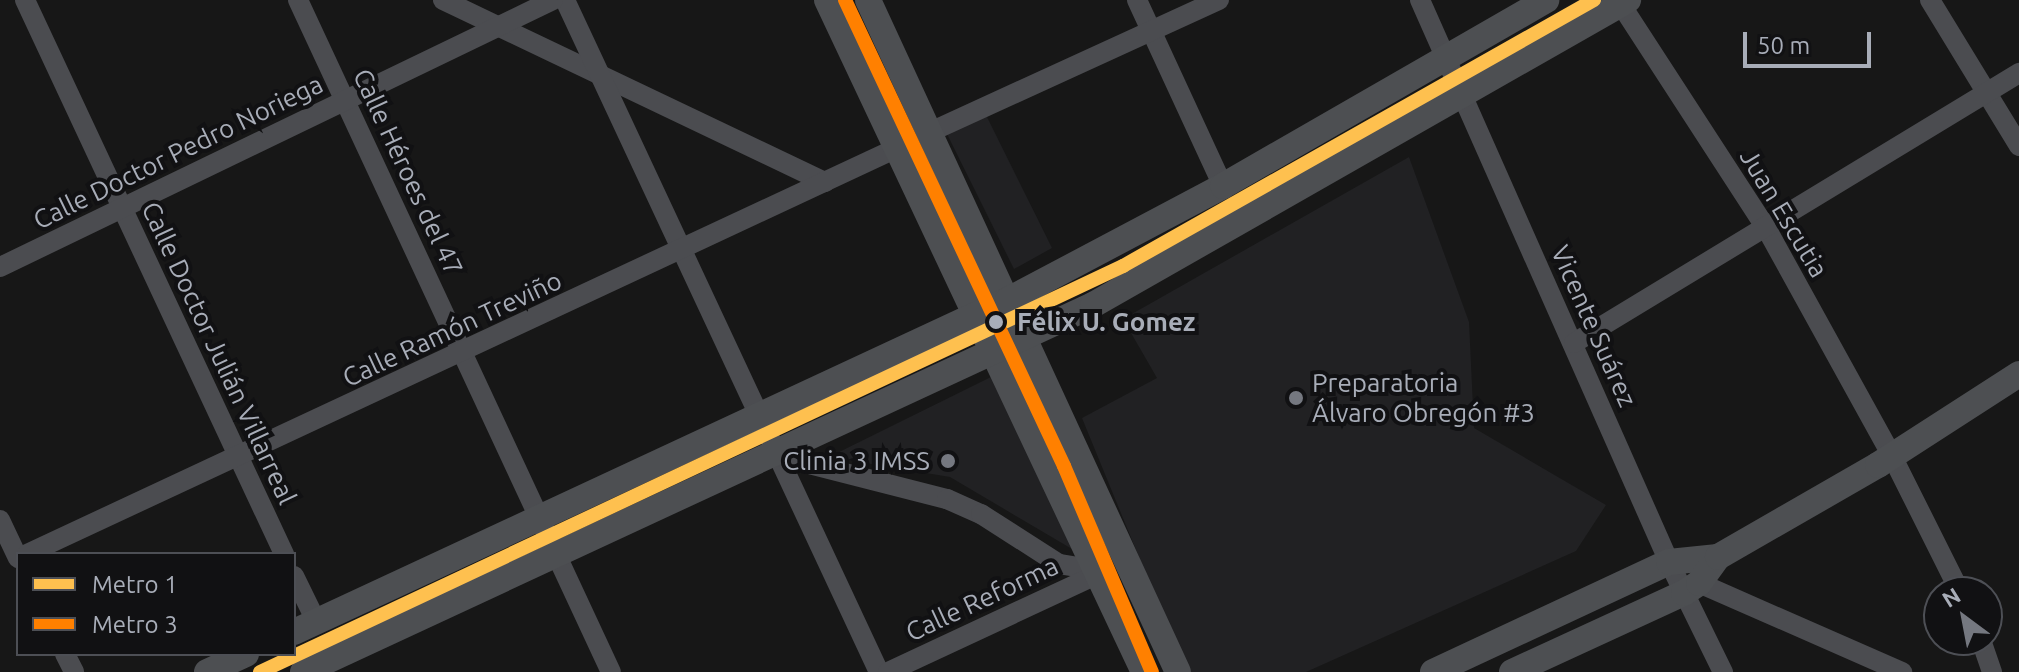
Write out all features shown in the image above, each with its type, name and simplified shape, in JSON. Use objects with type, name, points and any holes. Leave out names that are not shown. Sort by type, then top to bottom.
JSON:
[{"type":"main road","points":[[827,0],[991,355],[1144,672]]},
{"type":"main road","points":[[868,0],[1178,672]]},
{"type":"main road","points":[[305,626],[1008,300],[1223,186],[1546,0]]},
{"type":"main road","points":[[303,672],[1025,339],[1462,96],[1622,1]]},
{"type":"main road","points":[[1512,672],[1691,588],[1718,557],[1892,456],[2019,374]]},
{"type":"main road","points":[[1433,672],[1669,562],[1718,557]]},
{"type":"main road","points":[[207,672],[242,656]]},
{"type":"street","name":"Calle Doctor Julián Villarreal","points":[[25,0],[283,552]]},
{"type":"street","name":"Calle Héroes del 47","points":[[298,0],[611,672]]},
{"type":"street","points":[[443,0],[825,182]]},
{"type":"street","name":"Calle Doctor Pedro Noriega","points":[[0,267],[553,0]]},
{"type":"street","points":[[565,0],[678,252],[879,672]]},
{"type":"street","points":[[1137,0],[1223,186]]},
{"type":"street","points":[[928,133],[1219,0]]},
{"type":"street","name":"Vicente Suárez","points":[[1420,0],[1669,562],[1691,588],[1723,672]]},
{"type":"street","points":[[1930,0],[2019,146]]},
{"type":"street","name":"Juan Escutia","points":[[1622,1],[1765,226],[1892,456],[1952,576]]},
{"type":"street","points":[[1574,343],[2019,73]]},
{"type":"street","name":"Calle Ramón Treviño","points":[[31,552],[236,455],[464,354],[897,148]]},
{"type":"street","points":[[774,455],[947,499],[981,514],[1059,564],[1097,572]]},
{"type":"street","points":[[0,520],[16,554]]},
{"type":"street","name":"Calle Reforma","points":[[888,672],[1097,572]]},
{"type":"street","points":[[296,585],[305,626]]},
{"type":"street","points":[[1691,588],[1902,672]]},
{"type":"shaded area","points":[[986,115],[1052,248],[1014,269],[947,134]]},
{"type":"shaded area","name":"Preparatoria Álvaro Obregón #3","points":[[1409,157],[1469,322],[1474,428],[1606,505],[1576,551],[1306,672],[1186,672],[1082,418],[1157,378],[1123,319]]},
{"type":"shaded area","name":"Clinia 3 IMSS","points":[[993,376],[1072,549],[950,477],[829,457]]},
{"type":"metro line","name":"3","points":[[845,0],[1064,466],[1152,672]]},
{"type":"metro line","name":"1","points":[[296,655],[1123,266],[1594,0]]},
{"type":"metro line","name":"1","points":[[260,672],[294,656]]},
{"type":"place","name":"Félix U. Gomez","points":[[996,322]]},
{"type":"place","name":"Preparatoria Álvaro Obregón #3","points":[[1296,398]]},
{"type":"place","name":"Clinia 3 IMSS","points":[[948,461]]}]
